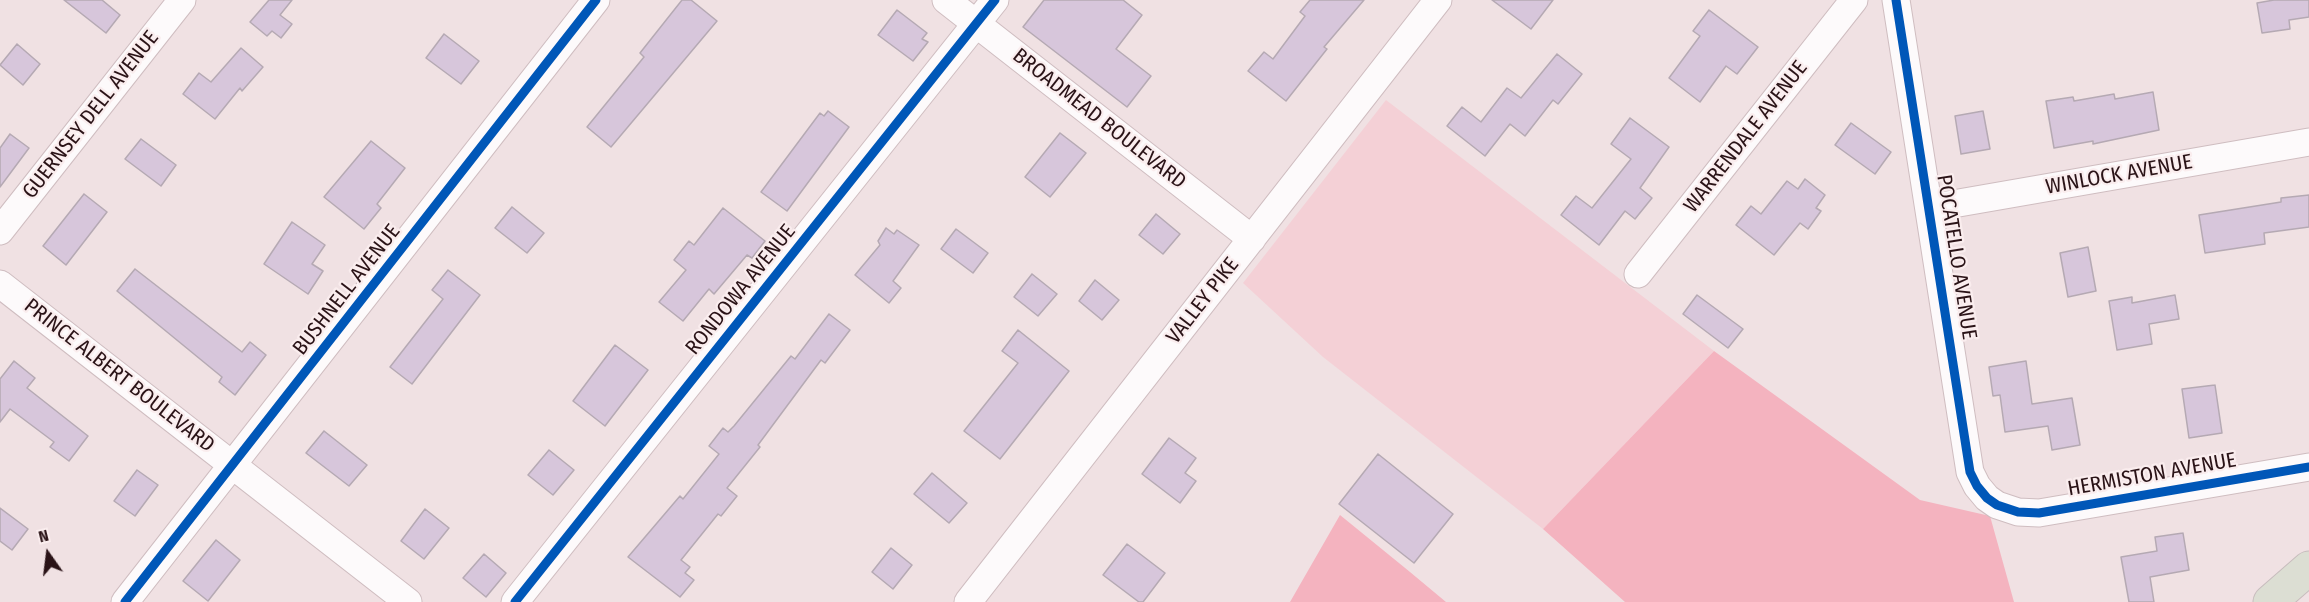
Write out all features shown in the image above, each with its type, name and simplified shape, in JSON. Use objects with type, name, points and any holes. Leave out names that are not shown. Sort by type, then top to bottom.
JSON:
[{"type":"highway","points":[[2270,602],[2309,568]]},
{"type":"street","name":"GUERNSEY DELL AVENUE","points":[[0,231],[182,0]]},
{"type":"street","name":"BUSHNELL AVENUE","points":[[125,602],[596,0]]},
{"type":"street","name":"BROADMEAD BOULEVARD","points":[[946,0],[1252,239]]},
{"type":"street","name":"RONDOWA AVENUE","points":[[515,602],[995,0]]},
{"type":"street","name":"VALLEY PIKE","points":[[968,602],[1438,0]]},
{"type":"street","name":"WARRENDALE AVENUE","points":[[1638,274],[1854,0]]},
{"type":"street","name":"POCATELLO AVENUE","points":[[1896,0],[1970,472],[1987,498],[2001,506]]},
{"type":"street","name":"WINLOCK AVENUE","points":[[1930,208],[2309,142]]},
{"type":"street","name":"PRINCE ALBERT BOULEVARD","points":[[0,284],[408,602]]},
{"type":"street","name":"HERMISTON AVENUE","points":[[2001,506],[2018,512],[2039,513],[2309,467]]},
{"type":"shaded area","points":[[1386,100],[1714,351],[1543,529],[1323,357],[1243,283]]},
{"type":"shaded area","points":[[1714,351],[1920,500],[1990,516],[2014,602],[1625,602],[1543,529]]},
{"type":"shaded area","points":[[1340,515],[1410,572],[1446,602],[1290,602]]},
{"type":"building","points":[[64,0],[102,0],[120,15],[106,33]]},
{"type":"building","points":[[269,0],[292,0],[280,15],[292,24],[281,38],[272,31],[267,36],[250,22]]},
{"type":"building","points":[[682,0],[691,0],[717,21],[611,147],[587,127],[644,57],[640,53]]},
{"type":"building","points":[[1044,0],[1123,0],[1142,15],[1116,49],[1151,76],[1127,107],[1023,27]]},
{"type":"building","points":[[1310,0],[1364,0],[1324,47],[1327,49],[1286,101],[1248,71],[1264,52],[1273,59],[1305,16],[1300,12]]},
{"type":"building","points":[[1492,0],[1553,0],[1531,29]]},
{"type":"building","points":[[2274,0],[2309,0],[2309,17],[2289,20],[2290,29],[2262,33],[2257,3]]},
{"type":"building","points":[[897,10],[927,33],[922,39],[928,42],[913,61],[878,35]]},
{"type":"building","points":[[1709,10],[1758,47],[1737,74],[1726,66],[1700,102],[1669,78],[1700,36],[1693,31]]},
{"type":"building","points":[[444,34],[479,61],[461,84],[426,58]]},
{"type":"building","points":[[17,44],[40,64],[23,85],[0,65]]},
{"type":"building","points":[[241,48],[263,67],[242,91],[240,88],[215,119],[183,94],[199,73],[211,82]]},
{"type":"building","points":[[1557,54],[1582,74],[1558,104],[1553,100],[1525,136],[1510,124],[1485,156],[1447,126],[1462,107],[1481,122],[1507,88],[1521,98]]},
{"type":"building","points":[[2153,92],[2159,130],[2093,144],[2093,141],[2054,148],[2046,101],[2073,97],[2074,101],[2114,94],[2115,99]]},
{"type":"building","points":[[828,111],[849,127],[787,211],[761,192],[820,113],[824,116]]},
{"type":"building","points":[[1983,111],[1990,149],[1961,154],[1955,116]]},
{"type":"building","points":[[1630,118],[1669,147],[1640,188],[1652,198],[1635,219],[1625,211],[1599,245],[1561,215],[1576,196],[1592,208],[1631,159],[1611,144]]},
{"type":"building","points":[[1851,123],[1891,152],[1875,174],[1835,145]]},
{"type":"building","points":[[1060,133],[1086,153],[1050,197],[1025,177]]},
{"type":"building","points":[[10,134],[29,148],[0,187],[0,148]]},
{"type":"building","points":[[141,139],[176,165],[161,186],[125,159]]},
{"type":"building","points":[[371,141],[405,168],[377,204],[381,208],[364,229],[324,197]]},
{"type":"building","points":[[1805,179],[1825,195],[1816,208],[1821,211],[1808,229],[1800,223],[1774,255],[1736,225],[1751,206],[1761,214],[1787,181],[1798,189]]},
{"type":"building","points":[[84,194],[107,212],[66,265],[43,246]]},
{"type":"building","points":[[2309,195],[2309,227],[2264,233],[2265,244],[2205,253],[2199,215],[2281,202],[2281,198]]},
{"type":"building","points":[[512,207],[544,233],[527,253],[495,228]]},
{"type":"building","points":[[723,208],[765,241],[752,258],[747,255],[714,294],[709,289],[683,321],[659,302],[686,270],[674,260],[689,241],[694,245]]},
{"type":"building","points":[[1156,214],[1180,234],[1163,254],[1139,235]]},
{"type":"building","points":[[292,222],[325,245],[312,264],[323,271],[308,294],[264,264]]},
{"type":"building","points":[[886,228],[894,234],[897,230],[919,245],[893,281],[901,288],[889,303],[855,275],[880,245],[878,241]]},
{"type":"building","points":[[956,229],[988,253],[973,273],[941,249]]},
{"type":"building","points":[[2088,247],[2096,291],[2068,297],[2060,253]]},
{"type":"building","points":[[135,269],[242,352],[250,342],[266,355],[235,395],[219,382],[222,377],[117,291]]},
{"type":"building","points":[[448,270],[480,295],[412,384],[390,367],[443,299],[432,290]]},
{"type":"building","points":[[1032,274],[1057,294],[1038,316],[1014,297]]},
{"type":"building","points":[[1095,280],[1119,300],[1102,320],[1079,301]]},
{"type":"building","points":[[1697,295],[1743,329],[1728,348],[1683,314]]},
{"type":"building","points":[[2175,295],[2179,319],[2149,324],[2152,344],[2117,350],[2109,301],[2132,297],[2132,303]]},
{"type":"building","points":[[829,314],[850,330],[825,363],[821,360],[758,445],[760,447],[727,488],[737,496],[721,516],[718,514],[681,560],[690,567],[685,573],[694,580],[680,597],[628,557],[680,496],[683,499],[719,454],[709,446],[723,428],[728,432],[734,426],[791,356],[795,359]]},
{"type":"building","points":[[1018,330],[1069,371],[1000,459],[964,431],[1018,363],[1002,351]]},
{"type":"building","points":[[615,345],[648,370],[605,426],[573,401]]},
{"type":"building","points":[[14,361],[35,378],[27,388],[88,436],[69,461],[50,447],[54,442],[10,409],[0,422],[0,379]]},
{"type":"building","points":[[2026,361],[2032,404],[2072,398],[2080,445],[2052,450],[2048,426],[2005,432],[2000,395],[1993,396],[1989,367]]},
{"type":"building","points":[[2215,385],[2222,433],[2189,438],[2182,389]]},
{"type":"building","points":[[324,431],[367,465],[349,486],[306,453]]},
{"type":"building","points":[[1169,438],[1196,458],[1185,473],[1196,481],[1180,503],[1142,474]]},
{"type":"building","points":[[549,450],[574,470],[553,495],[528,475]]},
{"type":"building","points":[[1378,454],[1453,514],[1414,563],[1339,504]]},
{"type":"building","points":[[137,470],[158,485],[135,516],[114,501]]},
{"type":"building","points":[[932,473],[967,503],[949,523],[914,494]]},
{"type":"building","points":[[0,508],[28,529],[12,550],[0,541]]},
{"type":"building","points":[[425,509],[449,528],[424,559],[401,541]]},
{"type":"building","points":[[2183,533],[2189,570],[2150,577],[2154,602],[2129,602],[2121,557],[2157,551],[2155,537]]},
{"type":"building","points":[[216,540],[240,560],[208,601],[183,581]]},
{"type":"building","points":[[1127,544],[1165,573],[1143,602],[1139,602],[1103,575]]},
{"type":"building","points":[[891,548],[912,565],[893,589],[872,572]]},
{"type":"building","points":[[484,554],[506,573],[486,597],[463,578]]},
{"type":"cycle path","points":[[125,602],[596,0]]},
{"type":"cycle path","points":[[515,602],[995,0]]},
{"type":"cycle path","points":[[1896,0],[1970,472],[1977,486],[1987,498],[1997,505],[2018,512],[2039,513],[2309,467]]}]
